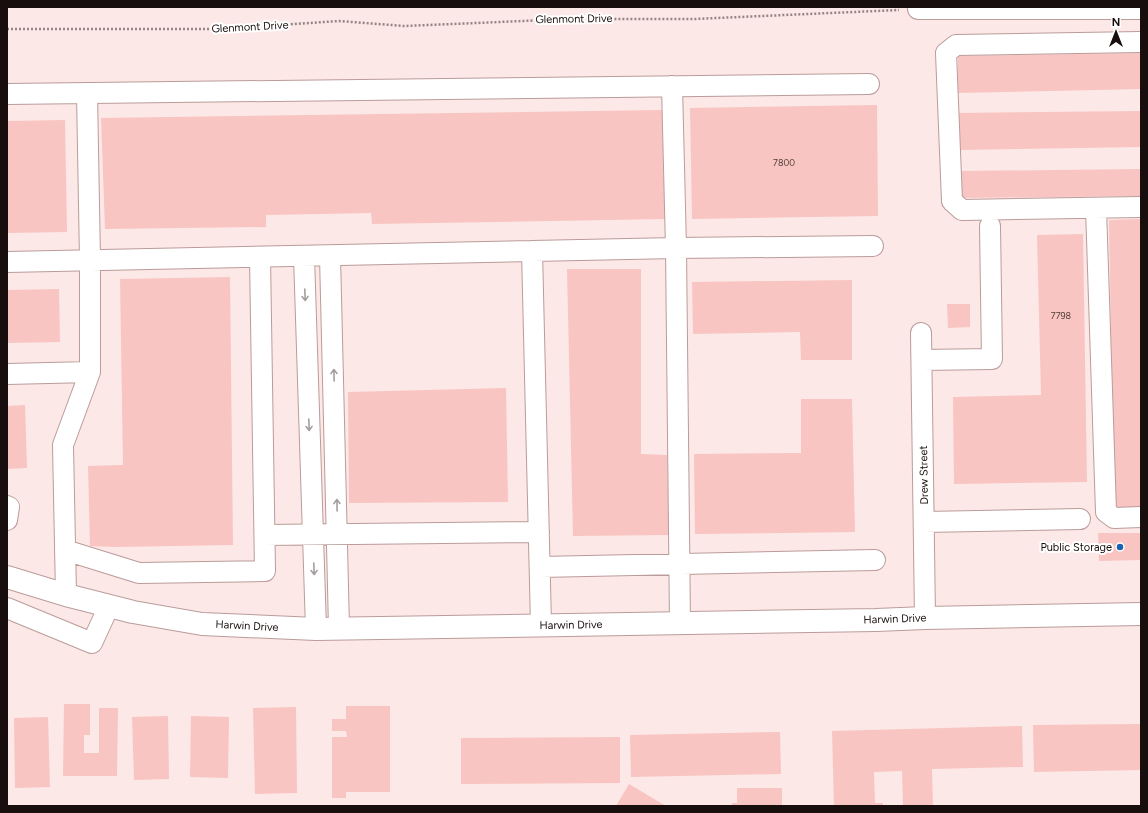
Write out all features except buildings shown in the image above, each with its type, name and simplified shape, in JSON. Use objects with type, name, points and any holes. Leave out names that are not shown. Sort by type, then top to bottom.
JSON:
[{"type":"main road","name":"Harwin Drive","points":[[8,581],[132,612],[202,624],[316,629],[1141,614]]},
{"type":"street","points":[[918,8],[1141,9]]},
{"type":"street","points":[[1141,42],[956,45],[946,53],[952,201],[962,210],[1141,207]]},
{"type":"street","points":[[7,94],[869,84]]},
{"type":"street","points":[[672,86],[676,248],[680,623]]},
{"type":"street","points":[[66,595],[63,445],[90,372],[90,260],[86,93]]},
{"type":"street","points":[[1096,208],[1106,512],[1114,518],[1141,517]]},
{"type":"street","points":[[922,360],[992,359],[990,226]]},
{"type":"street","points":[[7,262],[676,248],[873,246]]},
{"type":"street","points":[[532,251],[542,625]]},
{"type":"street","points":[[304,256],[316,629]]},
{"type":"street","points":[[330,256],[338,535],[339,628]]},
{"type":"street","points":[[65,550],[139,573],[265,571],[260,257]]},
{"type":"street","name":"Drew Street","points":[[921,333],[925,618]]},
{"type":"street","points":[[7,374],[90,372]]},
{"type":"street","points":[[7,506],[10,506],[7,520]]},
{"type":"street","points":[[924,522],[1080,519]]},
{"type":"street","points":[[265,535],[539,532]]},
{"type":"street","points":[[540,567],[875,560]]},
{"type":"street","points":[[7,608],[92,643],[109,606]]},
{"type":"path","name":"Glenmont Drive","points":[[7,29],[220,29],[339,21],[404,26],[570,19],[694,19],[918,8]]},
{"type":"place","name":"Public Storage","points":[[1120,547]]}]
